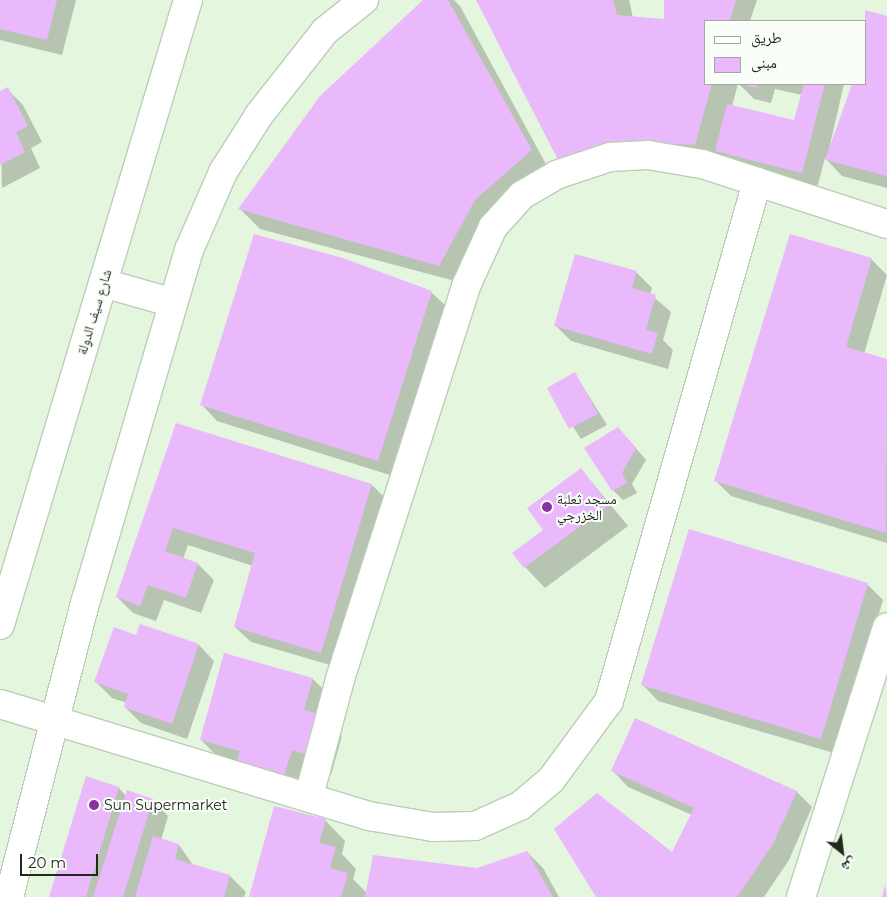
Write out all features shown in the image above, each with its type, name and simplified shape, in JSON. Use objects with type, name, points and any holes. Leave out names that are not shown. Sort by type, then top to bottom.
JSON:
[{"type":"street","name":"شارع سيف الدولة","points":[[0,625],[188,0]]},
{"type":"street","points":[[9,897],[53,721],[170,302],[223,172],[259,115],[325,31],[364,0]]},
{"type":"street","points":[[309,796],[341,676],[466,286],[493,227],[522,194],[556,175],[610,157],[679,158],[887,224]]},
{"type":"street","points":[[0,704],[378,818],[433,828],[475,826],[520,806],[551,780],[582,743],[609,701],[757,182]]},
{"type":"street","points":[[103,283],[170,302]]},
{"type":"street","points":[[801,897],[887,627]]},
{"type":"building","points":[[0,0],[57,0],[47,40],[0,29]]},
{"type":"building","points":[[423,0],[448,0],[532,150],[475,200],[439,266],[238,209],[320,96]]},
{"type":"building","points":[[476,0],[613,0],[617,15],[664,19],[664,0],[736,0],[730,20],[704,20],[704,85],[712,85],[695,145],[625,141],[558,160]]},
{"type":"building","points":[[865,10],[887,16],[887,176],[825,160],[852,85],[867,85],[867,20],[865,20]]},
{"type":"building","points":[[745,85],[757,85],[756,88]]},
{"type":"building","points":[[804,85],[825,85],[802,173],[715,151],[727,104],[794,120]]},
{"type":"building","points":[[8,87],[28,126],[16,132],[25,152],[0,165],[0,91]]},
{"type":"building","points":[[254,234],[343,258],[432,291],[378,461],[200,405]]},
{"type":"building","points":[[790,234],[872,258],[846,347],[887,359],[886,533],[714,481]]},
{"type":"building","points":[[575,254],[637,271],[632,288],[656,295],[646,330],[658,333],[652,354],[554,326]]},
{"type":"building","points":[[575,372],[598,414],[569,429],[547,388]]},
{"type":"building","points":[[176,423],[372,484],[321,653],[234,627],[255,553],[173,528],[165,551],[198,563],[186,598],[148,585],[140,606],[116,597]]},
{"type":"building","points":[[618,427],[636,448],[622,473],[627,483],[612,491],[584,448]]},
{"type":"building","points":[[581,468],[609,505],[524,568],[512,553],[543,530],[527,508]]},
{"type":"building","points":[[689,529],[868,583],[821,739],[641,685]]},
{"type":"building","points":[[140,624],[199,644],[172,724],[124,707],[128,694],[94,682],[114,627],[136,635]]},
{"type":"building","points":[[224,653],[313,678],[304,710],[322,715],[310,755],[292,750],[283,779],[235,766],[240,751],[200,740]]},
{"type":"building","points":[[635,718],[797,791],[773,844],[737,897],[596,897],[554,829],[597,793],[672,852],[694,808],[611,771]]},
{"type":"building","points":[[86,776],[119,787],[86,897],[49,897]]},
{"type":"building","points":[[127,790],[153,799],[123,897],[93,897]]},
{"type":"building","points":[[274,806],[326,819],[319,843],[336,847],[330,868],[348,873],[341,897],[249,897]]},
{"type":"building","points":[[153,836],[179,844],[175,859],[230,875],[224,897],[135,897]]},
{"type":"building","points":[[527,851],[553,897],[365,897],[373,855],[477,868]]},
{"type":"building","points":[[885,885],[887,897],[882,897]]},
{"type":"place","name":"مسجد ثعلبة الخزرجي","points":[[547,507]]},
{"type":"place","name":"Sun Supermarket","points":[[94,805]]}]
